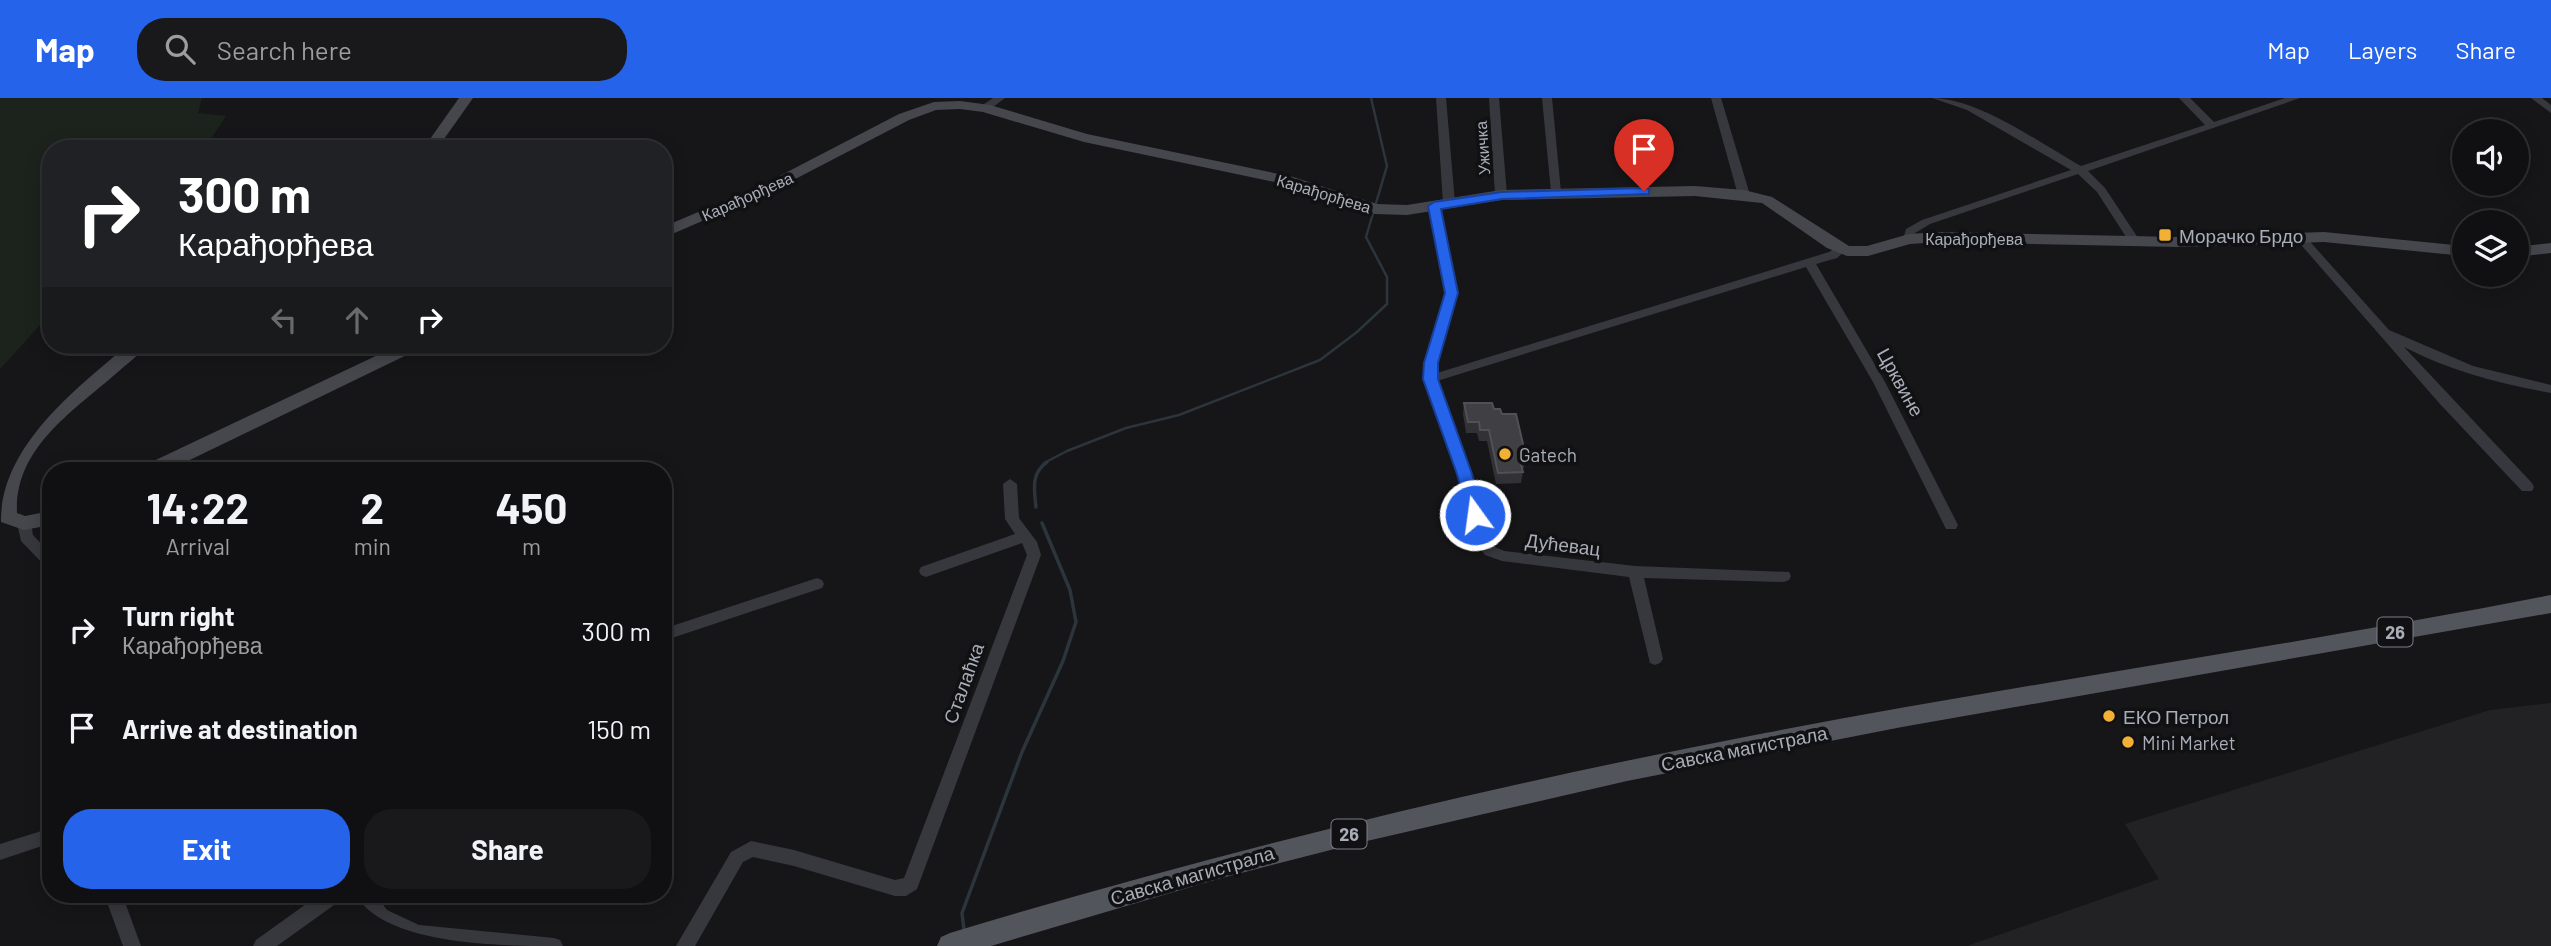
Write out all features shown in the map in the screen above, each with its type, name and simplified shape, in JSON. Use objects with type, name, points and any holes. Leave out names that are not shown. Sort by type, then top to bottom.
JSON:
[{"type":"main road","name":"Савска магистрала","points":[[950,946],[1241,861],[1507,797],[1828,732],[2551,604]]},
{"type":"street","points":[[436,140],[466,98]]},
{"type":"street","points":[[985,108],[1000,98]]},
{"type":"street","points":[[1441,98],[1442,205],[1451,293],[1431,363],[1430,379],[1833,255],[1841,249]]},
{"type":"street","name":"Ужичка","points":[[1494,98],[1502,195]]},
{"type":"street","points":[[1547,98],[1556,192]]},
{"type":"street","points":[[1716,98],[1744,195]]},
{"type":"street","points":[[1937,98],[1970,108],[2080,170],[2101,190],[2134,241]]},
{"type":"street","points":[[2184,98],[2212,126]]},
{"type":"street","points":[[1909,239],[1910,231],[1926,222],[2295,98]]},
{"type":"street","points":[[2536,98],[2551,110]]},
{"type":"street","name":"Карађорђева","points":[[672,229],[769,187],[915,113],[950,105],[985,108],[1084,138],[1289,180],[1370,208],[1407,211],[1502,195],[1556,192],[1695,191],[1744,195],[1775,204],[1841,249],[1868,251],[1909,239],[1977,237],[2134,241],[2300,237],[2364,240],[2452,250]]},
{"type":"street","points":[[2300,237],[2445,401],[2527,487]]},
{"type":"street","points":[[2529,250],[2551,247]]},
{"type":"street","name":"Црквине","points":[[1808,261],[1879,382],[1951,525]]},
{"type":"street","points":[[2383,330],[2424,354],[2456,367],[2489,377],[2551,389]]},
{"type":"street","points":[[42,554],[11,522],[6,512],[13,475],[24,449],[47,424],[128,354]]},
{"type":"street","points":[[169,462],[394,354]]},
{"type":"street","name":"Дућевац","points":[[1430,379],[1465,474],[1481,540],[1490,551],[1502,556],[1635,572],[1784,576]]},
{"type":"street","name":"Сталаћка","points":[[685,946],[737,857],[751,849],[794,858],[895,888],[906,888],[911,883],[1034,555],[1032,546],[1012,519],[1010,484]]},
{"type":"street","points":[[11,522],[42,519]]},
{"type":"street","points":[[926,571],[1023,537]]},
{"type":"street","points":[[1635,572],[1655,659]]},
{"type":"street","points":[[672,632],[817,584]]},
{"type":"street","points":[[0,852],[42,838]]},
{"type":"street","points":[[116,903],[132,946]]},
{"type":"street","points":[[262,946],[322,903]]},
{"type":"street","points":[[371,903],[381,916],[418,933],[554,946]]},
{"type":"shaded area","points":[[0,98],[202,98],[198,113],[226,116],[210,140],[42,140],[42,323],[0,369]]},
{"type":"shaded area","points":[[2551,703],[2551,946],[1967,946],[2159,879],[2125,824],[2490,710]]},
{"type":"building","name":"Gatech","points":[[1464,403],[1492,403],[1494,409],[1500,409],[1502,414],[1516,414],[1526,457],[1519,457],[1523,472],[1498,473],[1489,430],[1480,430],[1479,422],[1468,422]]},
{"type":"waterway","points":[[1044,463],[1126,428],[1179,415],[1320,360],[1357,332],[1387,304],[1387,277],[1366,237],[1387,166],[1371,98]]},
{"type":"waterway","points":[[1036,507],[1036,476],[1047,462]]},
{"type":"waterway","points":[[964,930],[962,913],[1022,752],[1063,661],[1076,622],[1070,590],[1042,523]]},
{"type":"place","name":"Морачко Брдо","points":[[2165,235]]},
{"type":"place","name":"Gatech","points":[[1505,454]]},
{"type":"place","name":"ЕКО Петрол","points":[[2109,716]]},
{"type":"place","name":"Mini Market","points":[[2128,742]]},
{"type":"route","points":[[1475,515],[1465,474],[1430,379],[1431,363],[1451,293],[1434,206],[1502,195],[1644,191]]}]
